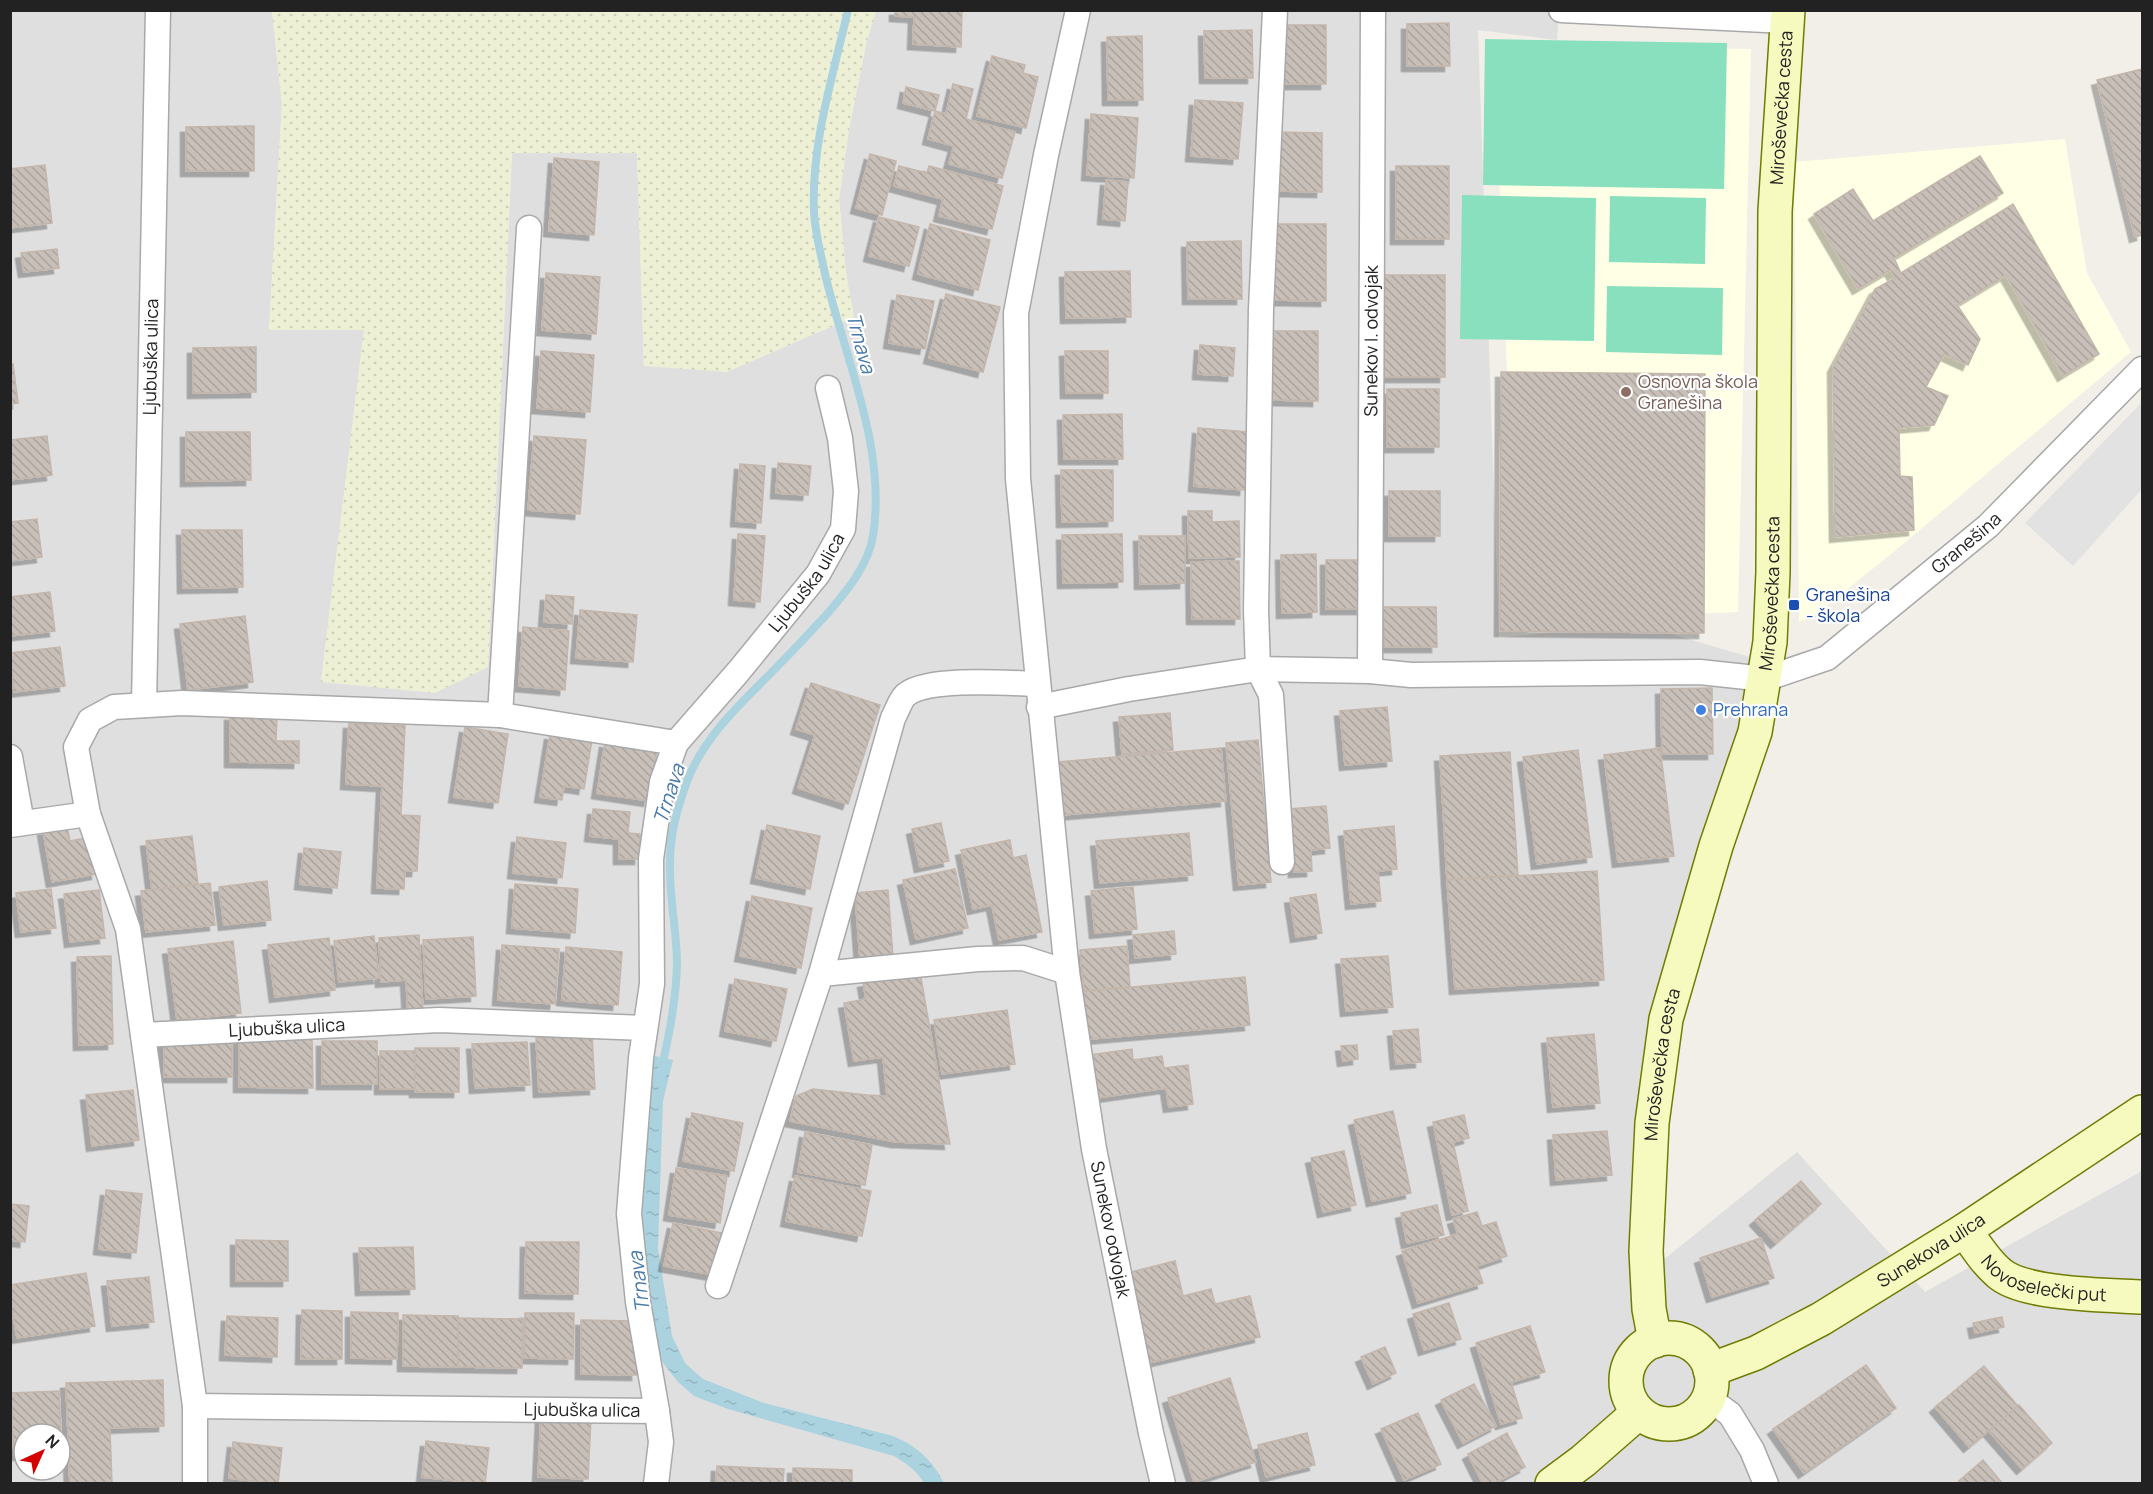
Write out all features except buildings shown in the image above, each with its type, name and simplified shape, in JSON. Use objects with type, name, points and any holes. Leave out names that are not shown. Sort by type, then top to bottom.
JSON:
[{"type":"main road","name":"Miroševečka cesta","points":[[1655,1341],[1648,1309],[1646,1251],[1653,1123],[1665,1019],[1716,846],[1755,732],[1770,642],[1773,572],[1775,211],[1787,16]]},
{"type":"main road","name":"Sunekova ulica","points":[[1709,1384],[1756,1353],[1821,1319],[1965,1230],[2142,1112]]},
{"type":"main road","name":"Novoselečki put","points":[[1965,1230],[2000,1275],[2020,1285],[2058,1291],[2142,1297]]},
{"type":"main road","points":[[1669,1338],[1695,1347],[1704,1357],[1709,1384],[1700,1410],[1690,1419],[1663,1424],[1650,1420],[1639,1412],[1630,1400],[1626,1386],[1627,1372],[1633,1358],[1642,1347],[1669,1338]]},
{"type":"main road","points":[[1552,1484],[1583,1461],[1639,1412]]},
{"type":"street","name":"Ljubuška ulica","points":[[144,705],[158,10]]},
{"type":"street","points":[[1038,695],[1018,479],[1016,313],[1046,155],[1078,10]]},
{"type":"street","points":[[1275,10],[1261,309],[1256,610],[1258,669],[1271,695],[1282,862]]},
{"type":"street","name":"Sunekov I. odvojak","points":[[1370,671],[1373,10]]},
{"type":"street","points":[[1561,10],[1787,16]]},
{"type":"street","points":[[500,715],[529,228]]},
{"type":"street","name":"Granešina","points":[[1765,679],[1827,658],[1988,525],[2142,369]]},
{"type":"street","name":"Ljubuška ulica","points":[[195,1406],[657,1411],[638,1302],[629,1214],[641,1058],[652,984],[651,859],[662,782],[676,743],[818,574],[843,529],[846,491],[840,438],[828,388]]},
{"type":"street","points":[[718,1286],[820,974],[893,718],[905,694],[924,686],[950,683],[1038,695],[1129,688],[1258,669],[1370,671],[1411,675],[1700,672],[1765,679]]},
{"type":"street","name":"Sunekov odvojak","points":[[1038,695],[1067,972],[1094,1149],[1163,1484]]},
{"type":"street","points":[[195,1484],[195,1406],[128,929],[88,814],[76,747],[90,720],[114,707],[182,703],[500,715],[676,743]]},
{"type":"street","points":[[10,757],[16,824],[88,814]]},
{"type":"street","points":[[820,974],[978,959],[1023,958],[1067,972]]},
{"type":"street","name":"Ljubuška ulica","points":[[143,1035],[439,1020],[645,1028]]},
{"type":"street","points":[[1709,1384],[1752,1450],[1766,1484]]},
{"type":"street","points":[[656,1484],[661,1442],[657,1411]]},
{"type":"shaded area","points":[[10,11],[272,11],[282,104],[269,330],[364,330],[321,682],[488,667],[512,153],[637,153],[644,366],[854,317],[846,273],[839,199],[849,129],[867,40],[876,11],[1559,11],[1557,40],[1478,30],[1499,638],[1634,623],[1753,658],[1733,755],[1663,978],[1645,1048],[1636,1282],[1797,1152],[1925,1292],[2142,1171],[2142,1483],[11,1483]]},
{"type":"shaded area","points":[[272,11],[876,11],[867,40],[849,129],[839,199],[846,273],[854,317],[727,372],[644,366],[637,153],[512,153],[488,667],[435,693],[321,682],[364,330],[269,330],[282,104]]},
{"type":"shaded area","name":"Osnovna škola Granešina","points":[[1494,44],[1751,49],[1738,612],[1517,622]]},
{"type":"shaded area","name":"Osnovna škola Granešina","points":[[2065,139],[2087,273],[2131,352],[1896,550],[1814,616],[1799,622],[1794,162]]},
{"type":"shaded area","points":[[2142,402],[2142,489],[2073,566],[2025,523]]},
{"type":"green space","points":[[1485,39],[1727,43],[1724,189],[1483,185]]},
{"type":"green space","points":[[1462,195],[1596,198],[1594,341],[1460,339]]},
{"type":"green space","points":[[1610,196],[1706,198],[1705,264],[1609,262]]},
{"type":"green space","points":[[1607,286],[1723,288],[1722,355],[1606,352]]},
{"type":"water","points":[[651,1055],[673,1060],[663,1101],[658,1248],[672,1336],[685,1363],[703,1379],[764,1403],[902,1440],[923,1455],[944,1483],[924,1483],[918,1474],[894,1456],[728,1409],[694,1396],[678,1382],[663,1363],[656,1343],[640,1237],[644,1094]]},
{"type":"waterway","name":"Trnava","points":[[662,1066],[677,973],[670,852],[675,820],[688,779],[712,736],[813,630],[849,588],[866,558],[873,536],[876,503],[869,437],[862,404],[825,274],[814,212],[819,136],[848,10]]},
{"type":"place","name":"Osnovna škola Granešina","points":[[1626,392]]},
{"type":"place","name":"Granešina - škola","points":[[1794,605]]},
{"type":"place","name":"Prehrana","points":[[1701,710]]}]
